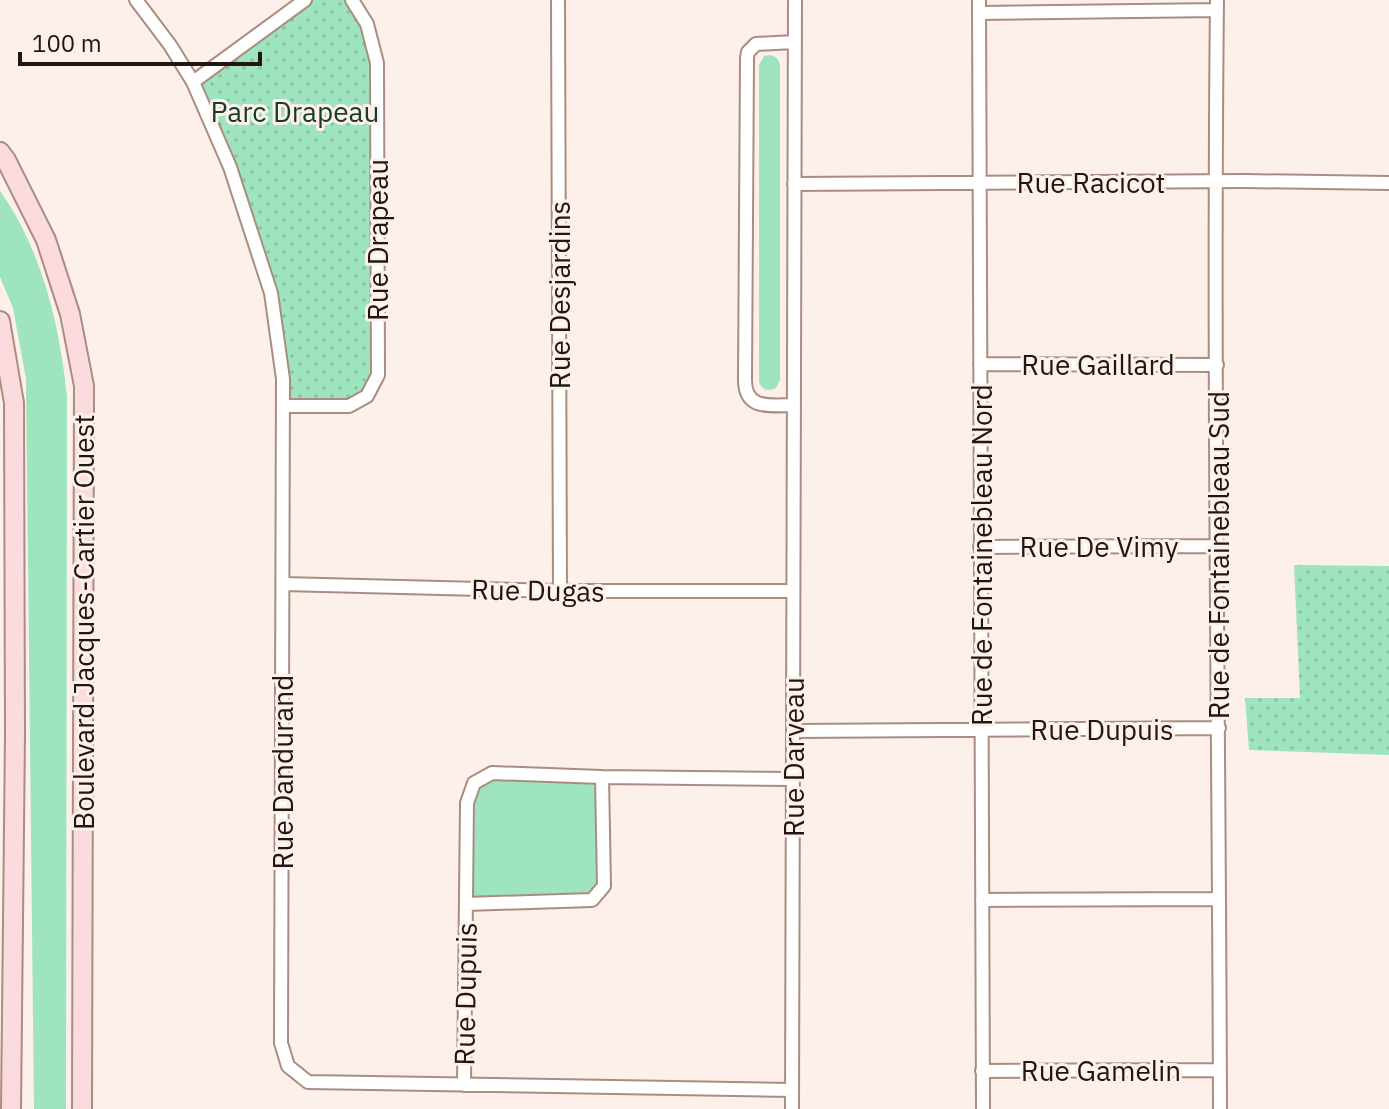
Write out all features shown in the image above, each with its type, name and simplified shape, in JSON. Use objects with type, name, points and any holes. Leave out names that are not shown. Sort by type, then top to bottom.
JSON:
[{"type":"main road","name":"Boulevard Jacques-Cartier Ouest","points":[[0,152],[46,240],[70,314],[84,386],[82,1109]]},
{"type":"main road","points":[[0,321],[14,403],[7,544],[11,1109]]},
{"type":"street","name":"Rue Dandurand","points":[[136,0],[193,82],[230,167],[271,293],[283,379],[281,1043],[288,1066],[308,1082],[792,1090]]},
{"type":"street","points":[[193,82],[305,0]]},
{"type":"street","name":"Rue Drapeau","points":[[283,406],[349,406],[367,396],[378,375],[377,63],[367,24],[352,0]]},
{"type":"street","name":"Rue Desjardins","points":[[558,0],[560,591]]},
{"type":"street","name":"Rue Darveau","points":[[792,1109],[795,0]]},
{"type":"street","points":[[979,6],[1217,5]]},
{"type":"street","name":"Rue de Fontainebleau Sud","points":[[1217,5],[1220,1109]]},
{"type":"street","name":"Rue de Fontainebleau Nord","points":[[979,6],[983,1109]]},
{"type":"street","points":[[794,42],[756,44],[748,52],[747,58],[745,380],[750,400],[767,405],[794,405]]},
{"type":"street","name":"Rue Racicot","points":[[794,184],[1389,183]]},
{"type":"street","name":"Rue Gaillard","points":[[980,364],[1217,365]]},
{"type":"street","name":"Rue De Vimy","points":[[980,547],[1217,546]]},
{"type":"street","name":"Rue Dugas","points":[[283,584],[560,591],[793,591]]},
{"type":"street","name":"Rue Dupuis","points":[[793,731],[1219,728]]},
{"type":"street","name":"Rue Dupuis","points":[[464,1085],[467,803],[474,783],[492,773],[793,779]]},
{"type":"street","name":"Rue Dupuis","points":[[466,904],[592,900],[604,886],[602,777]]},
{"type":"street","points":[[982,900],[1219,899]]},
{"type":"street","name":"Rue Gamelin","points":[[982,1071],[1220,1070]]},
{"type":"green space","name":"Parc Drapeau","points":[[305,0],[352,0],[377,63],[378,375],[367,396],[349,406],[283,406],[271,293],[193,82]]},
{"type":"green space","points":[[764,56],[777,58],[780,66],[780,380],[776,388],[768,390],[759,382],[759,65]]},
{"type":"green space","points":[[0,191],[27,238],[47,290],[67,397],[66,1109],[34,1109],[26,379],[13,308],[0,277]]},
{"type":"green space","points":[[1294,565],[1389,566],[1389,755],[1249,750],[1245,698],[1300,698]]},
{"type":"green space","points":[[492,773],[602,777],[604,886],[592,900],[466,904],[474,783]]}]
